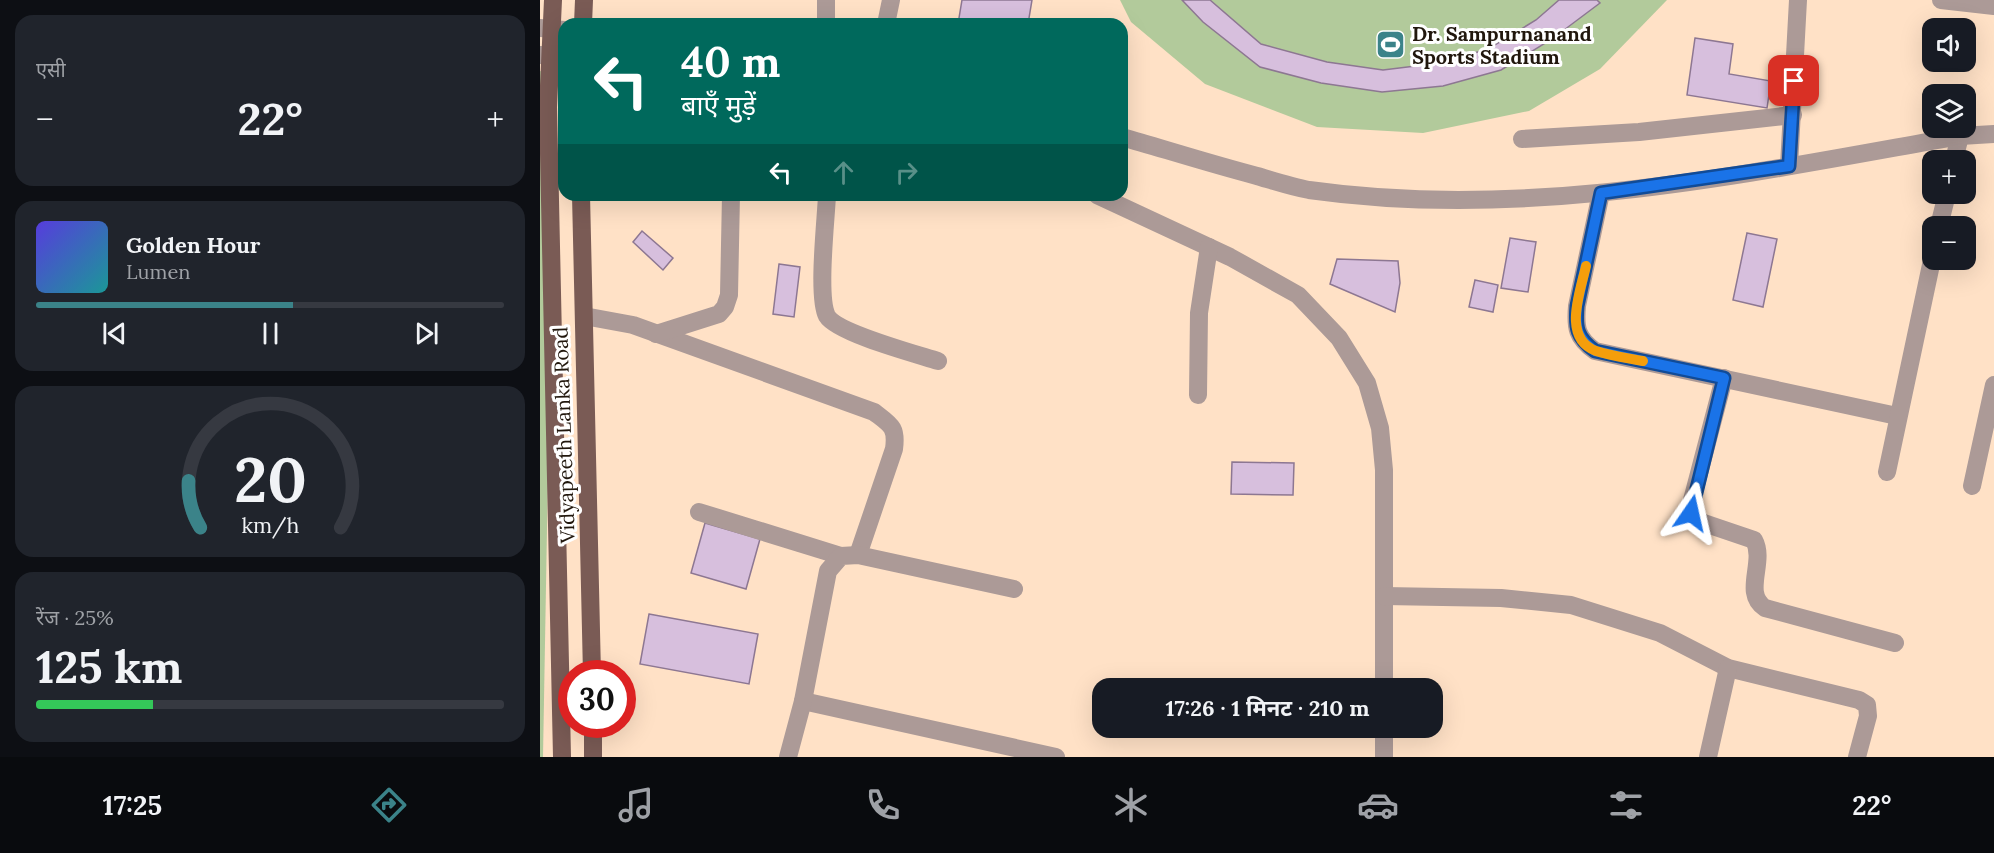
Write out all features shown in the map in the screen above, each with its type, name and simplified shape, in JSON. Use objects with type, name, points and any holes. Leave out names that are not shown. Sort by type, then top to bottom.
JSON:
[{"type":"main road","name":"Vidyapeeth Lanka Road","points":[[552,0],[548,107],[562,757]]},
{"type":"main road","points":[[583,18],[584,0]]},
{"type":"main road","name":"Vidyapeeth Lanka Road","points":[[581,201],[592,660]]},
{"type":"main road","points":[[592,738],[593,757]]},
{"type":"street","points":[[825,18],[826,0]]},
{"type":"street","points":[[887,18],[891,0]]},
{"type":"street","points":[[1789,166],[1798,0]]},
{"type":"street","points":[[1941,0],[1994,6]]},
{"type":"street","points":[[1522,139],[1639,132],[1793,115]]},
{"type":"street","points":[[1976,135],[1994,134]]},
{"type":"street","points":[[1128,139],[1306,189],[1400,200],[1495,201],[1601,193],[1789,166],[1949,138]]},
{"type":"street","points":[[1601,193],[1577,306],[1575,325],[1580,340],[1595,351],[1897,416]]},
{"type":"street","points":[[656,334],[719,314],[725,307],[729,295],[730,201]]},
{"type":"street","points":[[827,201],[823,278],[824,306],[828,317],[844,329],[938,361]]},
{"type":"street","points":[[1110,201],[1209,247],[1298,295],[1339,338],[1367,383],[1380,428],[1384,470],[1384,678]]},
{"type":"street","points":[[1198,395],[1200,301],[1209,247]]},
{"type":"street","points":[[1887,472],[1897,416],[1930,270]]},
{"type":"street","points":[[584,316],[633,325],[874,412],[890,424],[896,434],[894,449],[850,556],[828,571],[803,701],[788,757]]},
{"type":"street","points":[[1724,378],[1691,513],[1703,524],[1754,540],[1759,558],[1754,596],[1765,608],[1895,643]]},
{"type":"street","points":[[1972,486],[1994,385]]},
{"type":"street","points":[[699,512],[850,556],[1014,589]]},
{"type":"street","points":[[1384,596],[1501,598],[1571,605],[1660,633],[1728,668],[1859,700],[1867,705],[1868,716],[1857,757]]},
{"type":"street","points":[[1708,757],[1728,668]]},
{"type":"street","points":[[803,701],[1056,757]]},
{"type":"street","points":[[1384,738],[1384,757]]},
{"type":"green space","name":"Dr. Sampurnanand Sports Stadium","points":[[1120,0],[1667,0],[1600,69],[1529,111],[1423,133],[1317,127],[1205,84],[1131,22]]},
{"type":"green space","points":[[540,71],[555,74],[543,757],[540,757]]},
{"type":"building","points":[[962,0],[1032,0],[1029,18],[959,18]]},
{"type":"building","points":[[1182,0],[1210,0],[1261,44],[1327,62],[1383,70],[1440,63],[1488,49],[1536,20],[1559,0],[1597,0],[1600,3],[1552,39],[1501,70],[1443,86],[1382,92],[1321,83],[1260,67],[1203,22]]},
{"type":"building","points":[[1695,38],[1733,44],[1729,74],[1771,81],[1767,108],[1687,95]]},
{"type":"building","points":[[642,231],[673,258],[663,270],[633,242]]},
{"type":"building","points":[[1747,233],[1777,239],[1763,307],[1733,300]]},
{"type":"building","points":[[1510,238],[1536,242],[1528,292],[1501,288]]},
{"type":"building","points":[[1337,259],[1398,261],[1400,283],[1395,312],[1330,284]]},
{"type":"building","points":[[779,264],[800,267],[794,317],[773,314]]},
{"type":"building","points":[[1475,280],[1498,285],[1493,312],[1469,307]]},
{"type":"building","points":[[1232,462],[1294,463],[1293,495],[1231,494]]},
{"type":"building","points":[[705,523],[760,539],[746,589],[691,573]]},
{"type":"building","points":[[649,614],[758,634],[749,684],[640,664]]},
{"type":"slow traffic","points":[[1586,266],[1575,325],[1580,340],[1595,351],[1643,361]]},
{"type":"place","name":"Dr. Sampurnanand Sports Stadium","points":[[1391,45]]},
{"type":"route","points":[[1691,513],[1692,500],[1724,378],[1595,351],[1580,340],[1575,325],[1577,306],[1601,193],[1705,180],[1789,166],[1794,81]]}]
